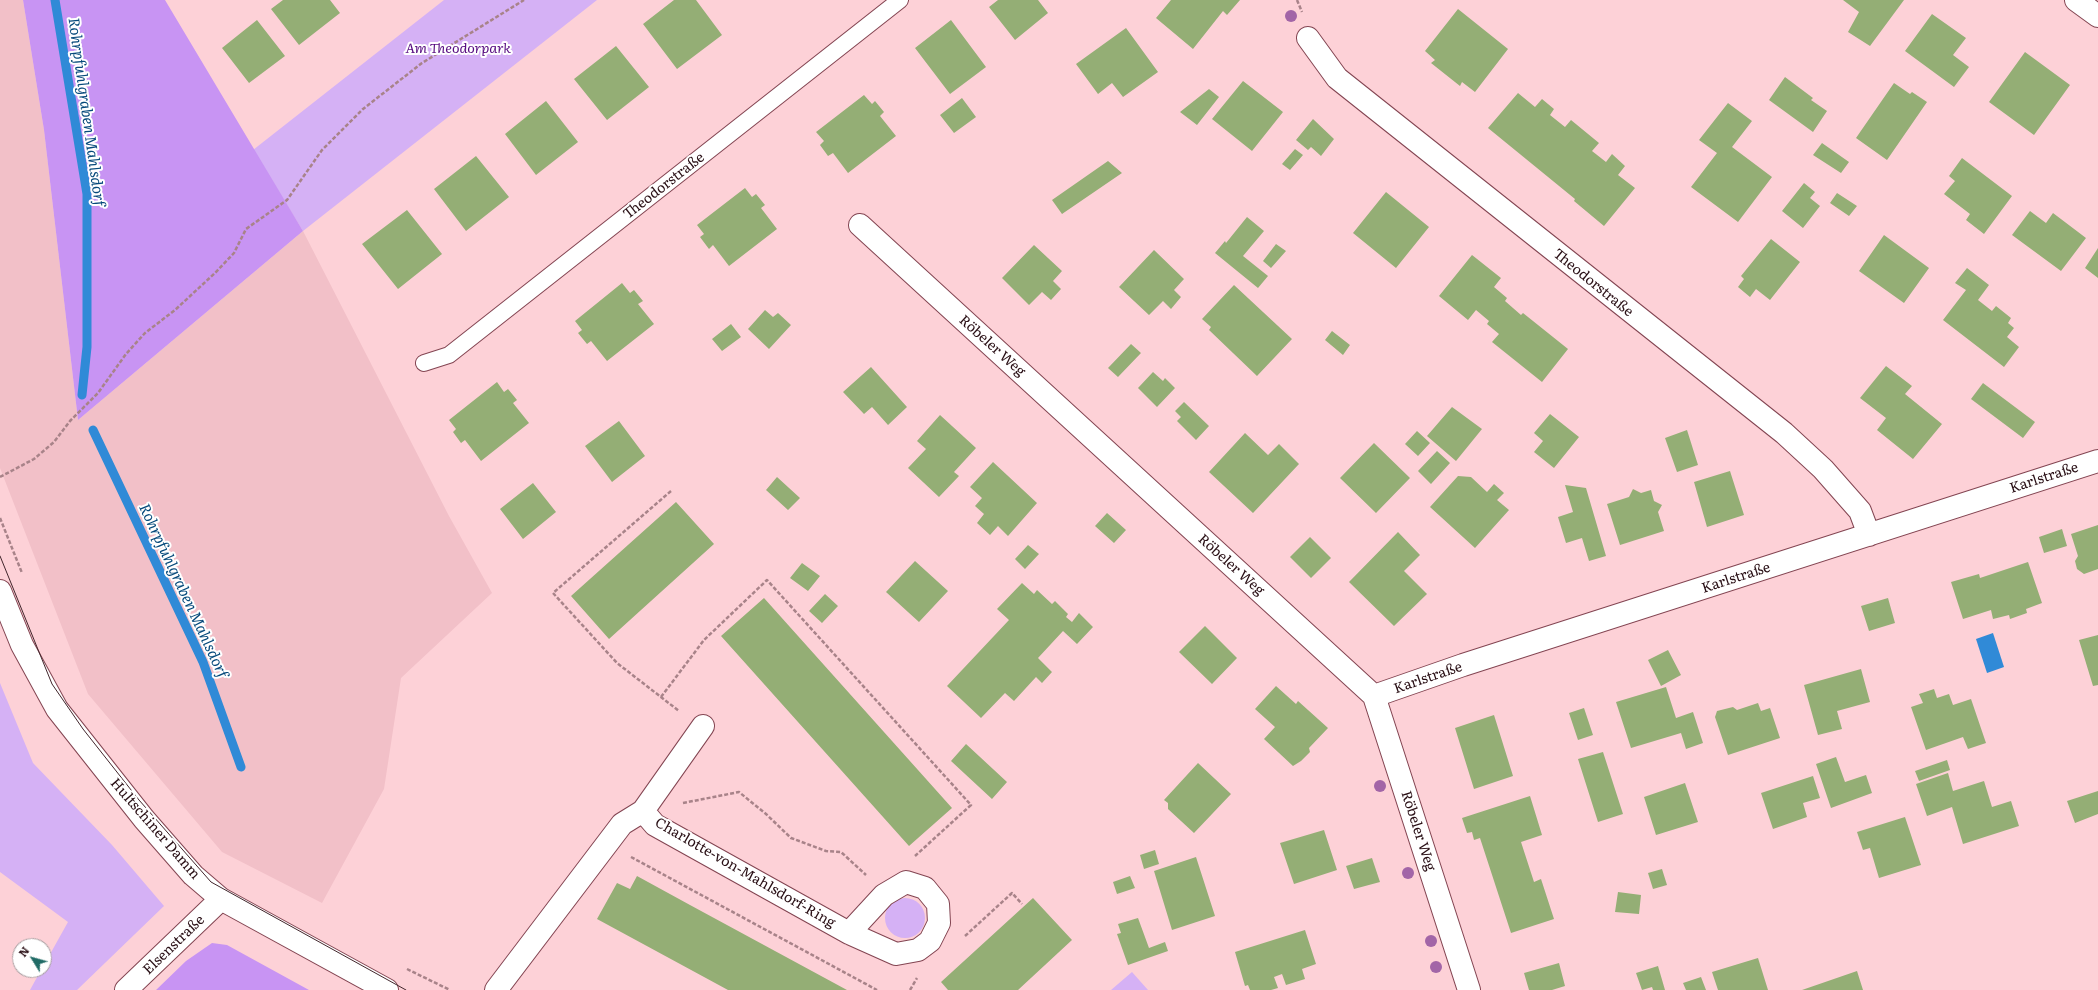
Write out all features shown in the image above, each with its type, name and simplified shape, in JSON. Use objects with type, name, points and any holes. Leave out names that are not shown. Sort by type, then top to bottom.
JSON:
[{"type":"street","points":[[2076,0],[2098,16]]},
{"type":"street","name":"Theodorstraße","points":[[1308,38],[1337,78],[1784,433],[1823,469],[1860,511],[1869,535]]},
{"type":"street","name":"Röbeler Weg","points":[[860,225],[1374,696],[1469,990]]},
{"type":"street","name":"Karlstraße","points":[[1374,696],[1464,665],[2098,461]]},
{"type":"street","name":"Hultschiner Damm","points":[[0,591],[22,645],[57,709],[170,850],[193,875],[221,899],[387,990]]},
{"type":"street","name":"Charlotte-von-Mahlsdorf-Ring","points":[[496,990],[622,824],[643,811],[703,726]]},
{"type":"street","name":"Charlotte-von-Mahlsdorf-Ring","points":[[643,811],[656,824],[849,933],[896,954],[918,950],[930,941],[939,923]]},
{"type":"street","points":[[906,882],[925,888],[938,904],[939,923]]},
{"type":"street","name":"Charlotte-von-Mahlsdorf-Ring","points":[[849,933],[884,896],[906,882]]},
{"type":"street","name":"Elsenstraße","points":[[126,990],[221,899]]},
{"type":"lane","name":"Theodorstraße","points":[[424,363],[449,355],[900,0]]},
{"type":"path","points":[[0,477],[34,459],[54,442],[70,421],[98,393],[126,354],[145,333],[175,310],[215,273],[234,253],[246,229],[287,200],[322,150],[363,110],[422,63],[524,0]]},
{"type":"path","points":[[671,491],[554,593],[617,663],[661,697],[703,726]]},
{"type":"path","points":[[0,518],[24,575]]},
{"type":"path","points":[[661,697],[704,640],[767,580],[971,805],[901,869],[906,882]]},
{"type":"path","points":[[643,811],[739,792],[766,814],[791,838],[826,851],[841,852],[860,868],[884,896]]},
{"type":"path","points":[[622,824],[630,857],[877,990]]},
{"type":"path","points":[[939,923],[953,928],[962,938],[1012,893],[1022,904]]},
{"type":"path","points":[[401,966],[450,990]]},
{"type":"shaded area","points":[[0,0],[23,0],[44,130],[78,420],[303,231],[449,516],[492,593],[401,678],[384,789],[322,903],[222,852],[88,694],[0,468]]},
{"type":"shaded area","points":[[23,0],[165,0],[303,231],[78,420],[44,130]]},
{"type":"shaded area","points":[[212,943],[227,945],[309,990],[156,990],[186,961]]},
{"type":"green space","name":"Am Theodorpark","points":[[444,0],[597,0],[303,231],[253,150]]},
{"type":"green space","points":[[0,683],[33,763],[112,845],[164,906],[77,990],[30,990],[37,978],[52,978],[52,951],[68,922],[0,872]]},
{"type":"green space","points":[[909,898],[916,901],[922,907],[925,918],[924,926],[916,935],[909,938],[901,938],[894,935],[886,926],[885,914],[888,907],[897,899]]},
{"type":"green space","points":[[1132,972],[1148,990],[1111,990]]},
{"type":"water","points":[[1993,633],[2004,667],[1987,673],[1976,639]]},
{"type":"building","points":[[283,0],[330,0],[340,13],[299,45],[271,9]]},
{"type":"building","points":[[674,0],[696,0],[722,35],[677,69],[643,24]]},
{"type":"building","points":[[998,0],[1038,0],[1048,13],[1015,40],[989,7]]},
{"type":"building","points":[[1171,0],[1240,0],[1227,15],[1223,11],[1193,49],[1156,18]]},
{"type":"building","points":[[1843,0],[1904,0],[1870,46],[1848,32],[1859,12]]},
{"type":"building","points":[[1458,9],[1508,49],[1475,92],[1462,82],[1460,86],[1431,63],[1435,60],[1425,51]]},
{"type":"building","points":[[1932,14],[1966,38],[1953,55],[1969,67],[1954,87],[1905,51]]},
{"type":"building","points":[[257,20],[285,56],[249,83],[222,48]]},
{"type":"building","points":[[951,20],[986,67],[950,94],[915,48]]},
{"type":"building","points":[[1126,28],[1158,72],[1123,97],[1112,83],[1098,94],[1076,64]]},
{"type":"building","points":[[616,46],[649,87],[607,120],[574,79]]},
{"type":"building","points":[[2025,52],[2070,85],[2034,135],[1989,102]]},
{"type":"building","points":[[1785,77],[1813,98],[1811,100],[1827,111],[1813,132],[1769,100]]},
{"type":"building","points":[[1243,81],[1283,112],[1252,151],[1212,119]]},
{"type":"building","points":[[1894,83],[1910,94],[1912,92],[1927,102],[1887,160],[1856,138]]},
{"type":"building","points":[[1209,89],[1219,97],[1197,125],[1180,112]]},
{"type":"building","points":[[1518,93],[1535,107],[1542,99],[1554,109],[1550,115],[1565,127],[1571,120],[1599,143],[1592,151],[1606,162],[1612,154],[1625,166],[1618,175],[1635,188],[1604,226],[1574,201],[1575,199],[1488,128]]},
{"type":"building","points":[[864,95],[872,104],[875,101],[884,112],[880,116],[896,136],[848,173],[833,153],[828,156],[820,145],[824,141],[816,132]]},
{"type":"building","points":[[962,98],[976,117],[954,133],[940,115]]},
{"type":"building","points":[[546,101],[578,142],[536,175],[505,134]]},
{"type":"building","points":[[1728,103],[1752,121],[1732,147],[1772,177],[1738,222],[1691,187],[1717,153],[1699,140]]},
{"type":"building","points":[[1313,119],[1334,139],[1321,156],[1311,147],[1308,150],[1296,140]]},
{"type":"building","points":[[1822,143],[1849,162],[1841,173],[1813,155]]},
{"type":"building","points":[[1295,149],[1303,155],[1290,170],[1282,164]]},
{"type":"building","points":[[476,156],[509,197],[466,231],[434,189]]},
{"type":"building","points":[[1962,158],[2012,196],[1984,234],[1966,220],[1970,214],[1944,194],[1955,181],[1949,176]]},
{"type":"building","points":[[1108,161],[1122,173],[1062,214],[1052,200]]},
{"type":"building","points":[[1804,183],[1815,192],[1810,198],[1820,206],[1803,228],[1782,211]]},
{"type":"building","points":[[745,188],[752,197],[756,194],[765,205],[761,208],[777,229],[729,266],[713,245],[709,249],[700,237],[704,234],[697,225]]},
{"type":"building","points":[[1386,192],[1429,227],[1396,268],[1353,233]]},
{"type":"building","points":[[1837,193],[1857,206],[1849,216],[1830,203]]},
{"type":"building","points":[[407,210],[442,254],[398,289],[362,244]]},
{"type":"building","points":[[2030,211],[2046,223],[2053,213],[2086,238],[2061,271],[2012,235]]},
{"type":"building","points":[[1247,217],[1264,231],[1243,256],[1268,276],[1258,288],[1215,253],[1225,241],[1226,243]]},
{"type":"building","points":[[1884,235],[1929,268],[1904,303],[1859,271]]},
{"type":"building","points":[[1771,239],[1800,262],[1770,300],[1756,289],[1750,297],[1738,287],[1744,279],[1741,276]]},
{"type":"building","points":[[1276,244],[1286,251],[1271,268],[1263,261]]},
{"type":"building","points":[[1034,245],[1062,271],[1053,281],[1061,289],[1051,300],[1042,292],[1029,305],[1002,278]]},
{"type":"building","points":[[2098,248],[2098,278],[2085,268]]},
{"type":"building","points":[[1154,250],[1184,279],[1174,290],[1181,297],[1171,309],[1163,301],[1149,315],[1119,287]]},
{"type":"building","points":[[1472,255],[1501,278],[1494,287],[1507,298],[1505,301],[1521,315],[1523,313],[1568,349],[1542,382],[1492,342],[1499,334],[1487,324],[1489,321],[1476,310],[1468,320],[1439,296]]},
{"type":"building","points":[[1967,268],[1989,285],[1978,300],[1992,311],[1996,306],[2011,318],[2008,323],[2014,328],[2007,337],[2019,347],[2004,367],[1943,320],[1966,290],[1955,283]]},
{"type":"building","points":[[622,283],[630,293],[634,290],[643,301],[638,304],[654,324],[607,361],[591,341],[587,344],[578,333],[582,330],[575,321]]},
{"type":"building","points":[[1234,285],[1292,339],[1257,376],[1209,330],[1211,327],[1202,319]]},
{"type":"building","points":[[765,310],[773,317],[778,313],[791,325],[769,349],[748,329]]},
{"type":"building","points":[[731,324],[741,337],[722,351],[712,339]]},
{"type":"building","points":[[1332,331],[1350,345],[1343,355],[1325,340]]},
{"type":"building","points":[[1131,344],[1141,353],[1118,377],[1108,368]]},
{"type":"building","points":[[1886,366],[1912,386],[1905,394],[1942,424],[1913,459],[1877,430],[1886,418],[1860,398]]},
{"type":"building","points":[[871,367],[907,407],[888,425],[872,407],[864,414],[843,392]]},
{"type":"building","points":[[1153,372],[1163,381],[1165,378],[1175,388],[1157,407],[1138,388]]},
{"type":"building","points":[[497,382],[504,392],[508,389],[517,400],[513,403],[529,423],[481,461],[465,440],[461,443],[453,432],[456,429],[449,420]]},
{"type":"building","points":[[1983,383],[2035,422],[2023,438],[1971,399]]},
{"type":"building","points":[[1184,402],[1209,426],[1196,440],[1177,421],[1181,417],[1175,411]]},
{"type":"building","points":[[1452,407],[1482,429],[1456,461],[1427,436]]},
{"type":"building","points":[[1550,414],[1579,437],[1554,468],[1534,452],[1543,441],[1534,433]]},
{"type":"building","points":[[940,415],[976,448],[954,472],[959,476],[939,497],[908,468],[926,449],[917,441]]},
{"type":"building","points":[[619,421],[645,456],[612,482],[585,446]]},
{"type":"building","points":[[1687,430],[1698,465],[1677,472],[1665,438]]},
{"type":"building","points":[[1417,431],[1430,443],[1418,456],[1405,444]]},
{"type":"building","points":[[1245,433],[1268,455],[1279,444],[1299,464],[1253,513],[1209,472]]},
{"type":"building","points":[[1374,443],[1410,478],[1376,513],[1340,478]]},
{"type":"building","points":[[1437,451],[1450,463],[1431,484],[1418,471]]},
{"type":"building","points":[[993,462],[1037,503],[1008,536],[998,526],[990,535],[977,523],[984,514],[975,506],[982,498],[970,487]]},
{"type":"building","points":[[1730,471],[1744,515],[1707,527],[1694,482]]},
{"type":"building","points":[[1458,476],[1471,477],[1487,492],[1494,484],[1504,493],[1497,500],[1509,510],[1475,548],[1430,507]]},
{"type":"building","points":[[777,477],[800,498],[788,510],[766,490]]},
{"type":"building","points":[[533,483],[556,512],[523,539],[500,509]]},
{"type":"building","points":[[1565,485],[1586,488],[1606,556],[1589,561],[1582,538],[1566,543],[1558,517],[1573,512]]},
{"type":"building","points":[[1633,489],[1641,493],[1651,490],[1654,501],[1662,505],[1658,512],[1664,531],[1620,545],[1607,504],[1629,497]]},
{"type":"building","points":[[676,502],[714,544],[609,639],[571,596]]},
{"type":"building","points":[[1107,513],[1126,530],[1114,543],[1095,526]]},
{"type":"building","points":[[2098,525],[2098,569],[2084,574],[2077,569],[2075,561],[2078,556],[2071,534]]},
{"type":"building","points":[[2062,529],[2067,546],[2044,553],[2039,537]]},
{"type":"building","points":[[1398,532],[1420,555],[1404,571],[1427,594],[1394,626],[1349,582]]},
{"type":"building","points":[[1310,537],[1331,558],[1311,578],[1290,557]]},
{"type":"building","points":[[1028,545],[1039,554],[1025,569],[1015,559]]},
{"type":"building","points":[[915,561],[948,591],[919,622],[886,592]]},
{"type":"building","points":[[2028,562],[2042,603],[2026,609],[2027,613],[2010,619],[2009,615],[1993,619],[1991,610],[1963,619],[1951,582],[1979,574],[1980,578]]},
{"type":"building","points":[[802,563],[820,576],[808,591],[790,578]]},
{"type":"building","points":[[1022,583],[1034,594],[1037,590],[1052,604],[1055,601],[1068,614],[1066,617],[1072,622],[1079,613],[1093,627],[1077,644],[1063,631],[1038,658],[1052,672],[1042,683],[1036,677],[1014,701],[1005,693],[981,718],[947,686],[1009,620],[997,609]]},
{"type":"building","points":[[825,594],[838,606],[822,623],[809,611]]},
{"type":"building","points":[[764,598],[952,808],[909,846],[721,636]]},
{"type":"building","points":[[1888,598],[1895,623],[1869,631],[1861,606]]},
{"type":"building","points":[[1205,626],[1237,658],[1212,684],[1179,652]]},
{"type":"building","points":[[2098,635],[2098,685],[2093,686],[2079,640]]},
{"type":"building","points":[[1668,650],[1681,675],[1661,686],[1648,660]]},
{"type":"building","points":[[1861,669],[1870,702],[1837,711],[1842,729],[1818,735],[1804,685]]},
{"type":"building","points":[[1276,686],[1296,704],[1298,701],[1328,728],[1309,748],[1310,752],[1301,761],[1293,766],[1264,739],[1275,727],[1255,709]]},
{"type":"building","points":[[1666,687],[1676,718],[1693,712],[1703,743],[1686,749],[1681,733],[1631,748],[1616,702]]},
{"type":"building","points":[[1934,689],[1937,698],[1949,694],[1953,705],[1971,699],[1986,743],[1968,749],[1963,737],[1926,750],[1911,707],[1923,703],[1919,694]]},
{"type":"building","points":[[1758,703],[1761,711],[1770,708],[1780,738],[1728,755],[1715,717],[1717,711],[1733,707],[1737,710]]},
{"type":"building","points":[[1584,708],[1593,735],[1578,740],[1569,713]]},
{"type":"building","points":[[1494,715],[1513,776],[1474,789],[1455,728]]},
{"type":"building","points":[[966,744],[1007,782],[992,799],[951,761]]},
{"type":"building","points":[[1603,752],[1623,814],[1598,822],[1578,759]]},
{"type":"building","points":[[1836,757],[1845,782],[1866,775],[1872,793],[1831,808],[1816,764]]},
{"type":"building","points":[[1947,760],[1950,770],[1919,781],[1915,771]]},
{"type":"building","points":[[1198,763],[1231,794],[1194,833],[1168,809],[1168,803],[1164,800]]},
{"type":"building","points":[[1948,773],[1953,791],[1984,781],[1992,807],[2011,801],[2019,826],[1963,844],[1952,807],[1927,816],[1916,784]]},
{"type":"building","points":[[1813,776],[1820,798],[1803,803],[1807,817],[1773,829],[1761,793]]},
{"type":"building","points":[[1685,783],[1698,822],[1656,835],[1644,797]]},
{"type":"building","points":[[2098,791],[2098,814],[2075,823],[2067,801]]},
{"type":"building","points":[[1530,796],[1542,835],[1521,842],[1534,882],[1541,879],[1554,919],[1511,933],[1480,838],[1474,840],[1472,832],[1467,833],[1462,818]]},
{"type":"building","points":[[1905,817],[1921,865],[1879,878],[1870,848],[1863,850],[1857,832]]},
{"type":"building","points":[[1324,830],[1337,870],[1294,884],[1280,843]]},
{"type":"building","points":[[1155,850],[1159,864],[1144,869],[1140,855]]},
{"type":"building","points":[[1196,857],[1215,916],[1172,930],[1154,871]]},
{"type":"building","points":[[1372,858],[1380,882],[1354,889],[1346,866]]},
{"type":"building","points":[[1662,869],[1667,885],[1653,889],[1648,873]]},
{"type":"building","points":[[637,876],[847,990],[728,990],[597,919],[617,883],[630,889]]},
{"type":"building","points":[[1130,876],[1135,888],[1117,894],[1113,882]]},
{"type":"building","points":[[1618,892],[1641,895],[1639,914],[1615,912]]},
{"type":"building","points":[[1033,898],[1072,940],[1018,990],[948,990],[941,982]]},
{"type":"building","points":[[1138,918],[1149,948],[1165,942],[1168,951],[1128,965],[1117,934],[1121,933],[1118,924]]},
{"type":"building","points":[[1305,930],[1316,964],[1302,969],[1305,979],[1286,985],[1282,974],[1274,977],[1278,988],[1271,990],[1250,990],[1248,985],[1245,986],[1235,952]]},
{"type":"building","points":[[1758,958],[1768,990],[1718,990],[1712,972]]},
{"type":"building","points":[[1559,963],[1565,986],[1552,990],[1529,990],[1524,973]]},
{"type":"building","points":[[1658,966],[1665,990],[1653,990],[1652,987],[1642,990],[1636,973]]},
{"type":"building","points":[[1857,971],[1863,990],[1802,990]]},
{"type":"building","points":[[1701,977],[1706,990],[1686,990],[1683,983]]},
{"type":"waterway","name":"Rohrpfuhlgraben Mahlsdorf","points":[[55,0],[87,194],[87,347],[82,395]]},
{"type":"waterway","name":"Rohrpfuhlgraben Mahlsdorf","points":[[93,430],[203,662],[241,767]]},
{"type":"tram line","points":[[0,556],[52,684],[83,729],[139,800],[211,882],[406,990]]}]
